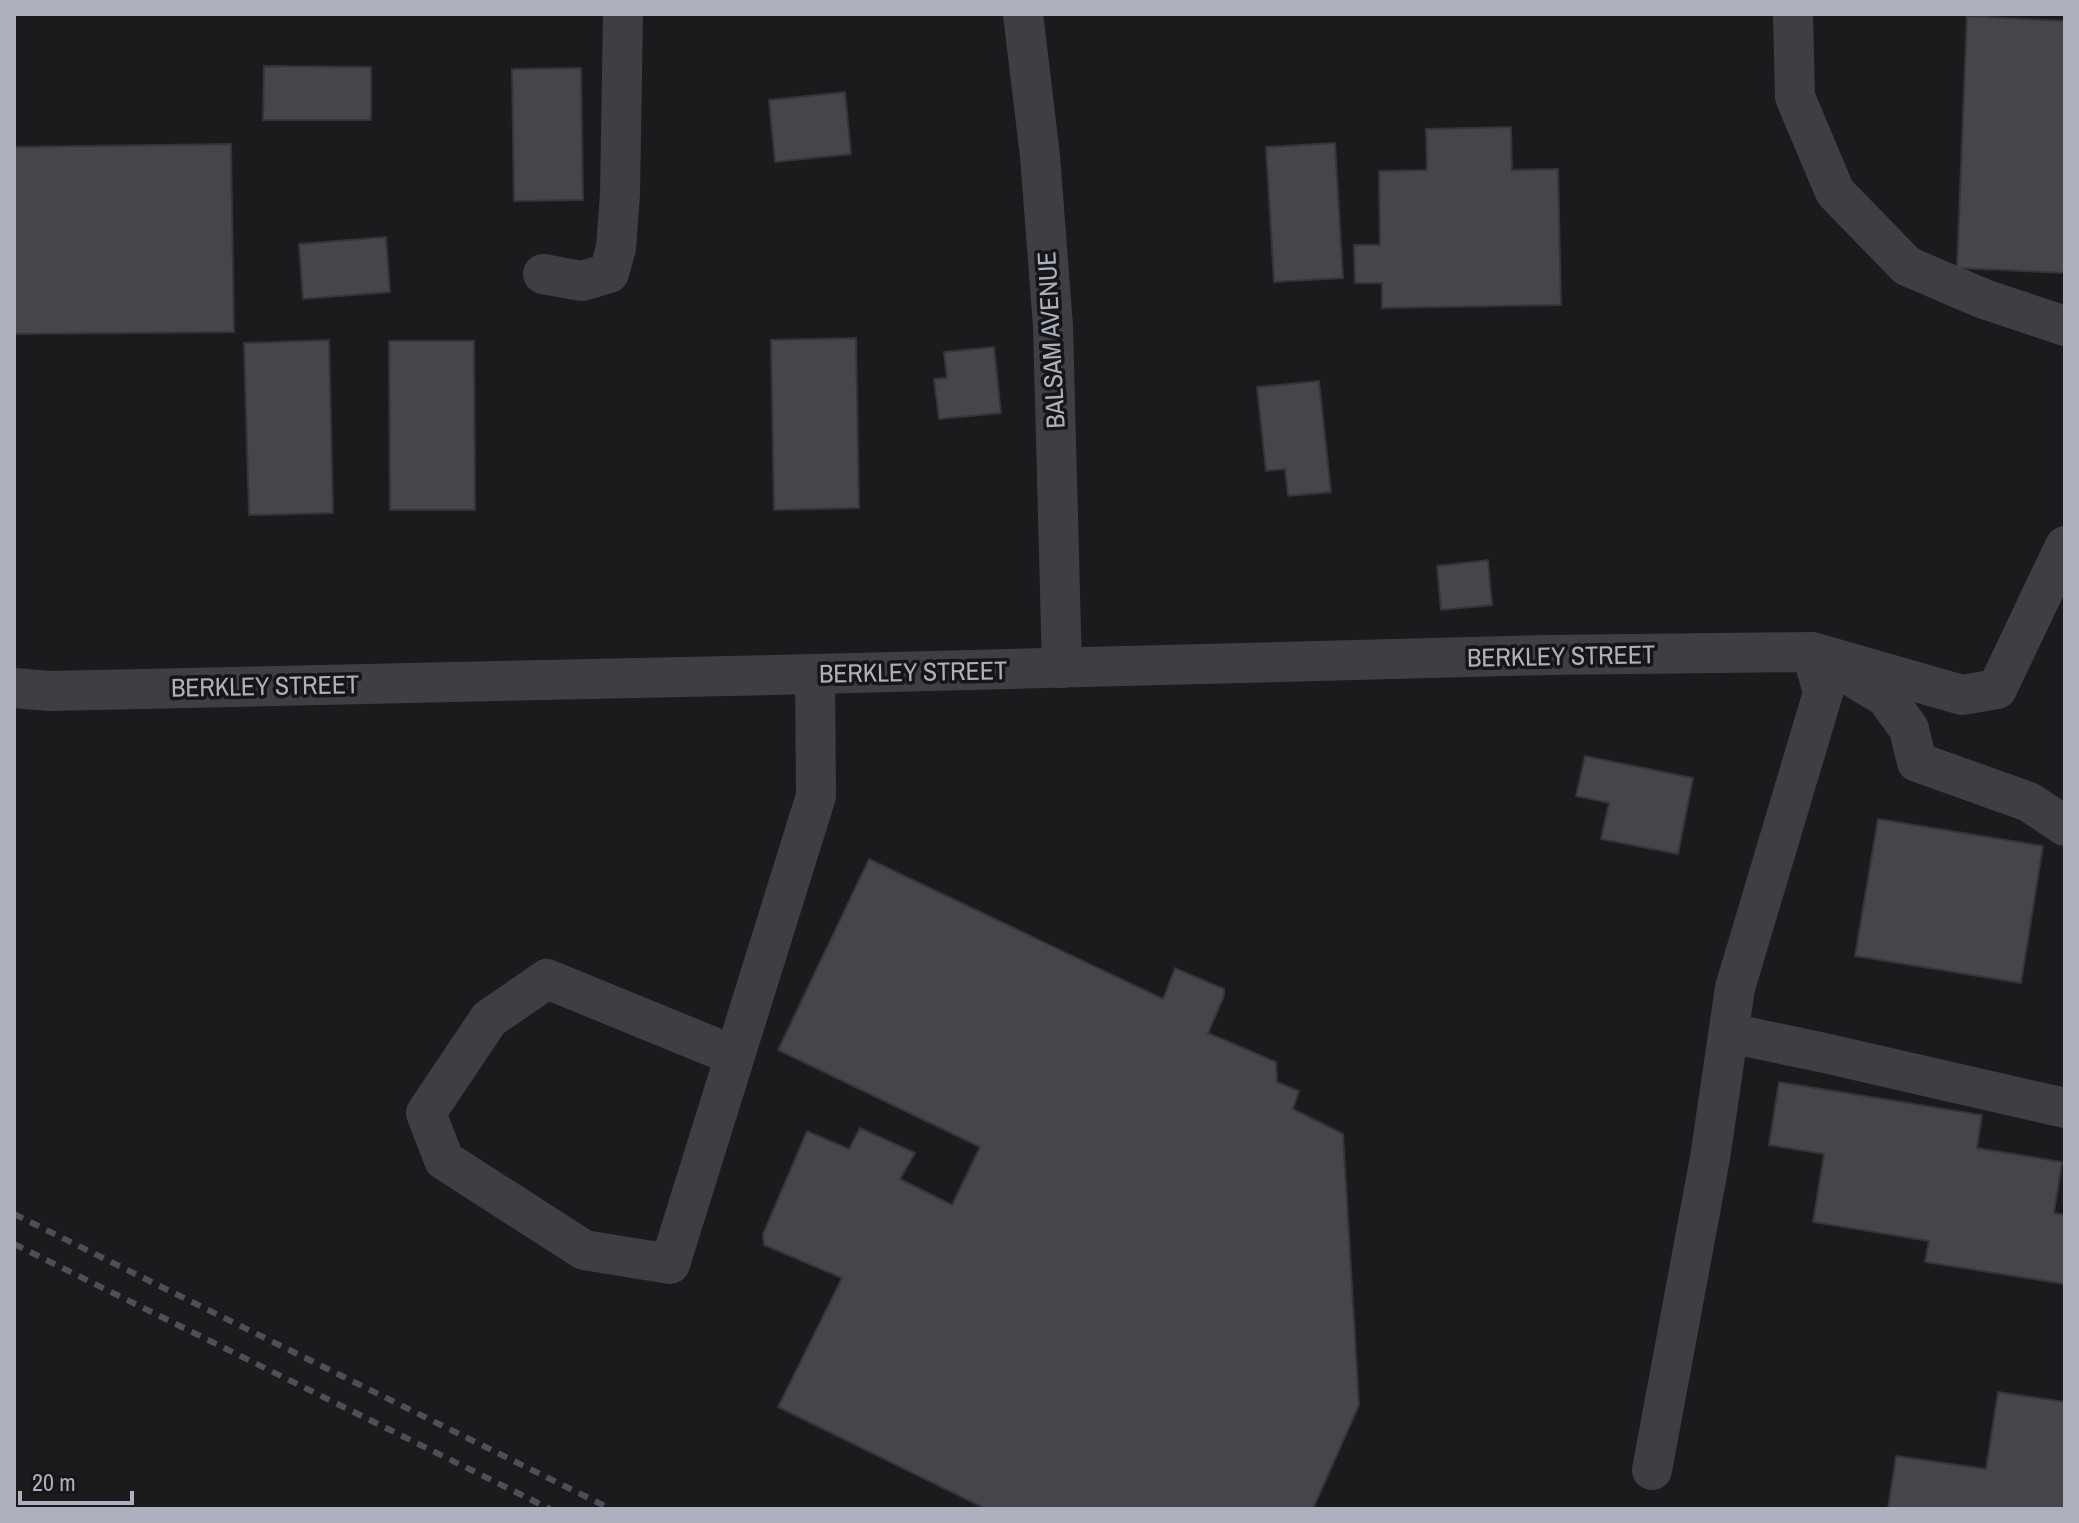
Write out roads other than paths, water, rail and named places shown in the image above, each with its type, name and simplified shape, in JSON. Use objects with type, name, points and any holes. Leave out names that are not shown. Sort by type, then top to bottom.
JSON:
[{"type":"street","points":[[543,274],[582,281],[609,273],[613,261],[620,194],[623,14]]},
{"type":"street","name":"BALSAM AVENUE","points":[[1023,14],[1040,156],[1053,326],[1062,668]]},
{"type":"street","points":[[1793,14],[1795,97],[1835,192],[1907,266],[1984,299],[2065,326]]},
{"type":"street","name":"BERKLEY STREET","points":[[14,688],[50,691],[1548,655],[1812,652],[1962,695],[1997,689],[2065,546]]},
{"type":"street","points":[[1812,652],[1886,697],[1909,729],[1917,762],[2029,802],[2065,826]]},
{"type":"street","points":[[1652,1470],[1710,1158],[1735,988],[1823,693],[1812,652]]},
{"type":"street","points":[[735,1056],[547,979],[489,1019],[426,1113],[444,1160],[584,1250],[670,1264],[735,1056],[816,796],[815,674]]},
{"type":"street","points":[[1729,1033],[2065,1108]]},
{"type":"railway","points":[[14,1214],[611,1509]]},
{"type":"railway","points":[[14,1244],[550,1509]]}]
